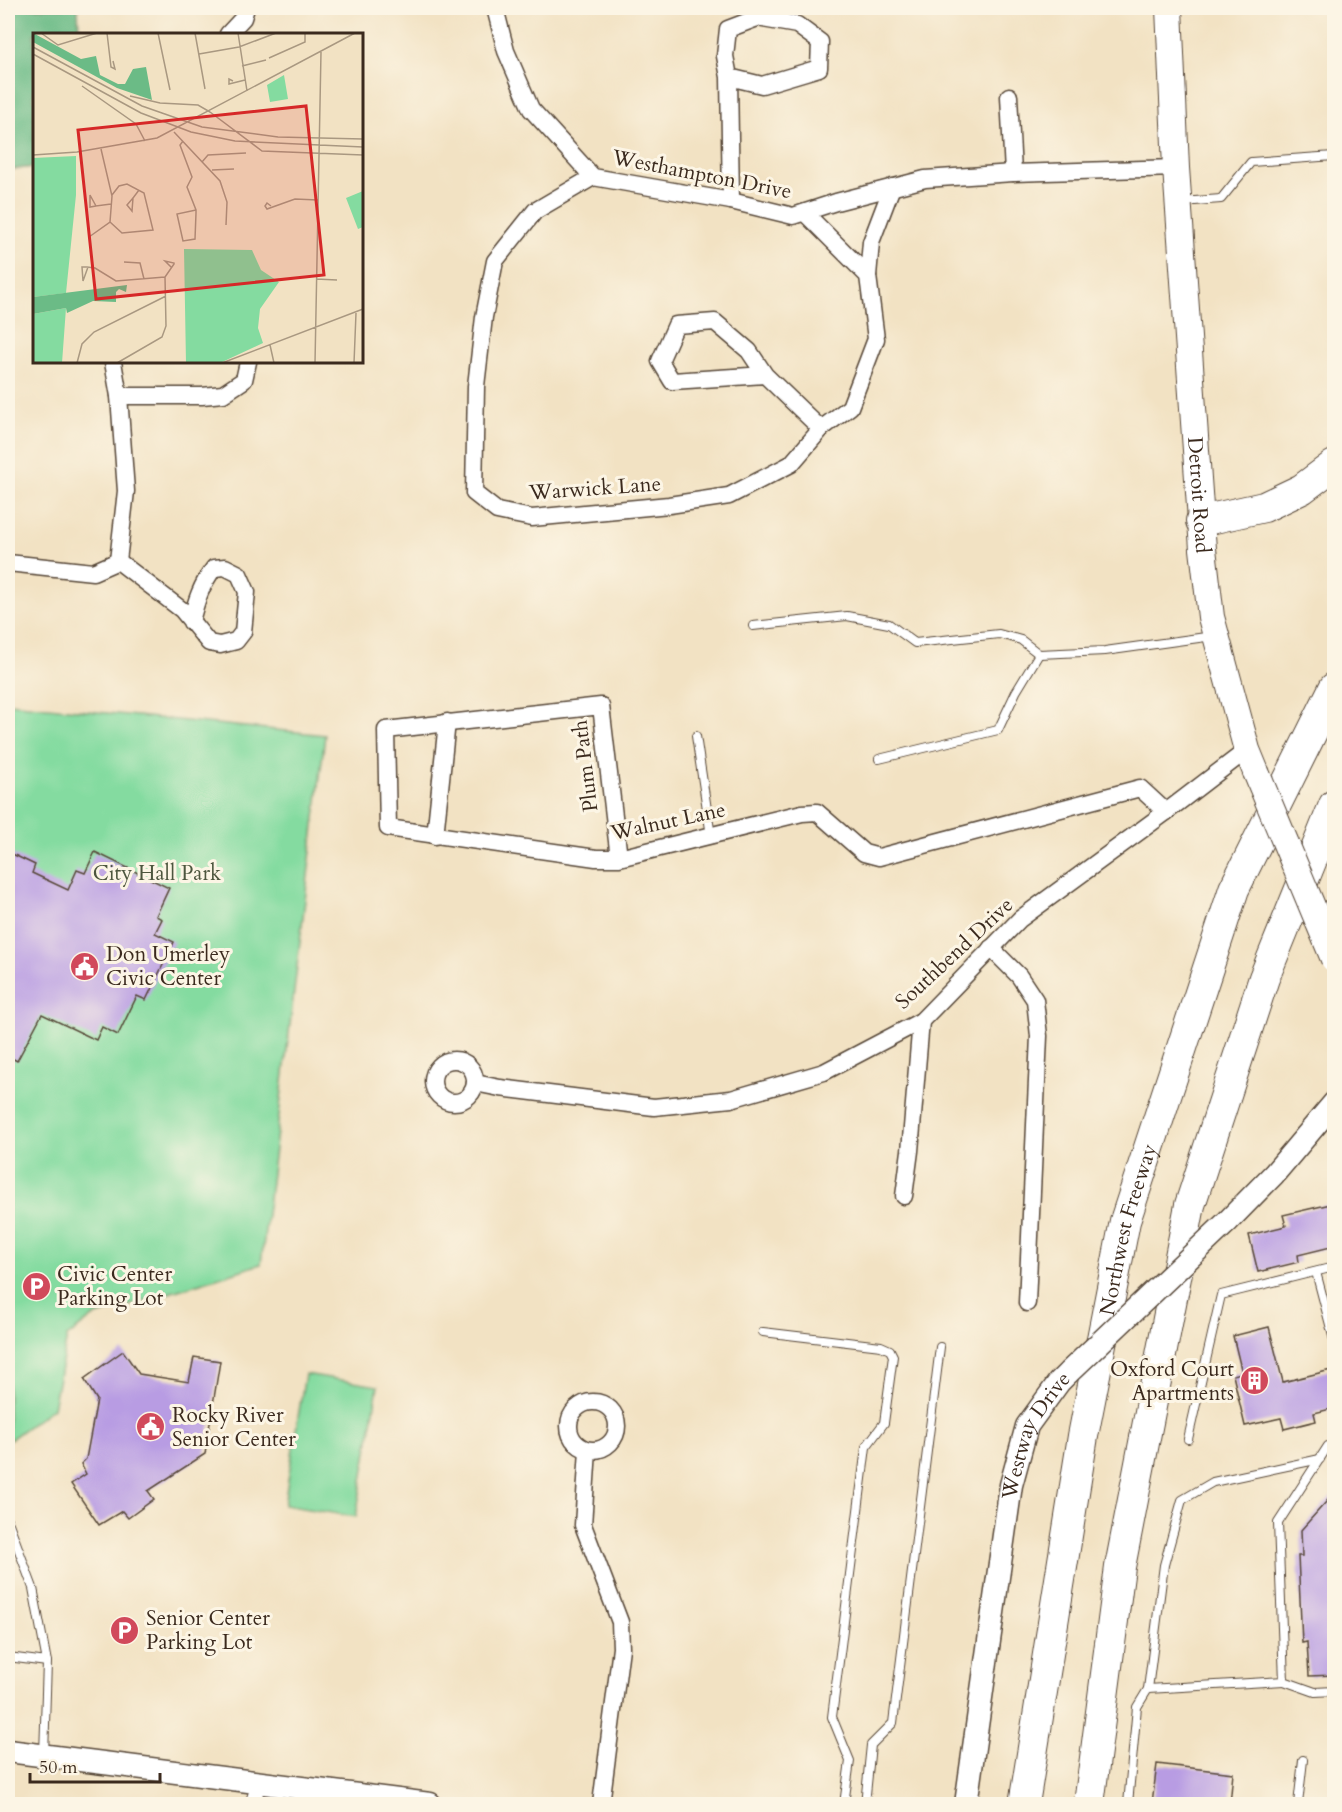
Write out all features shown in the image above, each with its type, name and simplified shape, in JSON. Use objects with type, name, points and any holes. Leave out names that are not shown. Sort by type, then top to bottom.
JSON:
[{"type":"highway","points":[[1201,521],[1264,507],[1302,489],[1335,465]]},
{"type":"highway","name":"Northwest Freeway","points":[[1024,1804],[1083,1436],[1125,1221],[1234,889],[1335,688]]},
{"type":"highway","points":[[1089,1804],[1120,1567],[1190,1205],[1264,978],[1335,805]]},
{"type":"main road","name":"Detroit Road","points":[[1169,8],[1176,168],[1201,521],[1210,606],[1216,636],[1252,761],[1335,958]]},
{"type":"main road","name":"Westway Drive","points":[[966,1804],[1011,1485],[1027,1426],[1059,1382],[1227,1222],[1274,1174],[1335,1103]]},
{"type":"main road","points":[[8,1751],[258,1793],[430,1804]]},
{"type":"street","points":[[229,33],[243,18],[246,8]]},
{"type":"street","name":"Westhampton Drive","points":[[495,8],[506,51],[531,109],[593,177],[730,201],[794,216],[836,202],[925,179],[1013,173],[1176,168]]},
{"type":"street","points":[[729,77],[762,85],[819,68],[820,42],[797,25],[757,18],[728,29],[725,56],[729,77],[730,201]]},
{"type":"street","points":[[1009,96],[1013,173]]},
{"type":"street","name":"Warwick Lane","points":[[593,177],[535,211],[495,261],[484,317],[476,386],[474,493],[497,511],[532,518],[669,505],[729,495],[791,464],[820,429],[850,407],[876,339],[868,276],[871,242],[892,187]]},
{"type":"street","points":[[805,213],[868,276]]},
{"type":"street","points":[[765,375],[672,381],[660,361],[676,325],[715,322],[749,351],[765,375],[820,429]]},
{"type":"street","points":[[113,363],[119,396],[126,491],[118,561]]},
{"type":"street","points":[[119,396],[223,394],[244,380],[248,363]]},
{"type":"street","points":[[8,563],[93,572],[118,561]]},
{"type":"street","points":[[118,561],[182,610],[191,622],[209,644],[220,645],[237,641],[243,632],[247,592],[240,574],[225,567],[214,568],[203,582],[191,622]]},
{"type":"street","name":"Walnut Lane","points":[[601,706],[386,730],[388,828],[596,858],[619,858],[802,813],[818,812],[864,853],[879,857],[1140,788],[1166,812]]},
{"type":"street","name":"Plum Path","points":[[601,706],[619,858]]},
{"type":"street","points":[[435,836],[447,723]]},
{"type":"street","name":"Southbend Drive","points":[[475,1083],[654,1107],[731,1098],[824,1072],[921,1021],[1020,919],[1166,812],[1252,761]]},
{"type":"street","points":[[991,948],[1019,976],[1035,1000],[1039,1036],[1027,1302]]},
{"type":"street","points":[[904,1196],[921,1021]]},
{"type":"street","points":[[588,1450],[583,1525],[620,1622],[621,1648],[601,1804]]},
{"type":"lane","points":[[1179,202],[1221,199],[1251,162],[1335,156]]},
{"type":"lane","points":[[753,626],[847,616],[889,624],[915,643],[999,634],[1021,640],[1039,654],[1105,651],[1216,636]]},
{"type":"lane","points":[[879,759],[998,730],[1016,692],[1039,654]]},
{"type":"lane","points":[[696,736],[711,836]]},
{"type":"lane","points":[[1188,1438],[1221,1295],[1335,1267]]},
{"type":"lane","points":[[1316,1272],[1334,1340]]},
{"type":"lane","points":[[763,1332],[881,1346],[890,1350],[893,1356],[884,1424],[866,1447],[832,1717],[850,1761],[844,1804]]},
{"type":"lane","points":[[865,1804],[871,1745],[893,1723],[940,1347]]},
{"type":"lane","points":[[1284,1681],[1278,1523],[1328,1446],[1335,1445]]},
{"type":"lane","points":[[1128,1804],[1137,1707],[1148,1689],[1164,1565],[1182,1500],[1213,1482],[1320,1459]]},
{"type":"lane","points":[[8,1521],[33,1588],[47,1662],[44,1756]]},
{"type":"lane","points":[[8,1657],[47,1662]]},
{"type":"lane","points":[[1148,1689],[1284,1681],[1315,1692],[1335,1691]]},
{"type":"lane","points":[[1298,1804],[1303,1760]]},
{"type":"lane","points":[[249,1804],[258,1793]]},
{"type":"green space","points":[[8,8],[78,8],[79,33],[33,33],[33,167],[8,170]]},
{"type":"green space","name":"City Hall Park","points":[[8,703],[325,735],[261,1264],[93,1317],[67,1337],[53,1408],[8,1441]]},
{"type":"green space","points":[[305,1374],[378,1386],[356,1517],[284,1505]]},
{"type":"building","name":"Don Umerley Civic Center","points":[[8,852],[35,865],[32,873],[68,890],[77,870],[85,873],[95,852],[169,888],[156,916],[162,919],[155,933],[174,942],[146,1000],[137,996],[118,1035],[102,1027],[96,1040],[42,1014],[17,1061],[8,1056]]},
{"type":"building","points":[[1335,1203],[1335,1246],[1298,1255],[1299,1262],[1258,1272],[1249,1235],[1286,1226],[1283,1215]]},
{"type":"building","name":"Oxford Court Apartments","points":[[1269,1327],[1283,1382],[1335,1369],[1335,1408],[1314,1413],[1316,1421],[1284,1429],[1281,1418],[1245,1426],[1233,1375],[1242,1373],[1233,1336]]},
{"type":"building","name":"Rocky River Senior Center","points":[[123,1351],[139,1374],[189,1382],[194,1357],[220,1361],[205,1454],[148,1491],[154,1499],[128,1518],[122,1511],[99,1525],[71,1484],[86,1474],[81,1464],[86,1459],[97,1400],[84,1379]]},
{"type":"building","points":[[1335,1492],[1335,1675],[1309,1676],[1307,1642],[1302,1643],[1298,1556],[1302,1556],[1301,1530]]},
{"type":"building","points":[[1157,1764],[1233,1773],[1230,1804],[1152,1804]]},
{"type":"place","name":"Don Umerley Civic Center","points":[[85,966]]},
{"type":"place","name":"Civic Center Parking Lot","points":[[36,1286]]},
{"type":"place","name":"Oxford Court Apartments","points":[[1255,1381]]},
{"type":"place","name":"Rocky River Senior Center","points":[[151,1427]]},
{"type":"place","name":"Senior Center Parking Lot","points":[[125,1630]]}]
